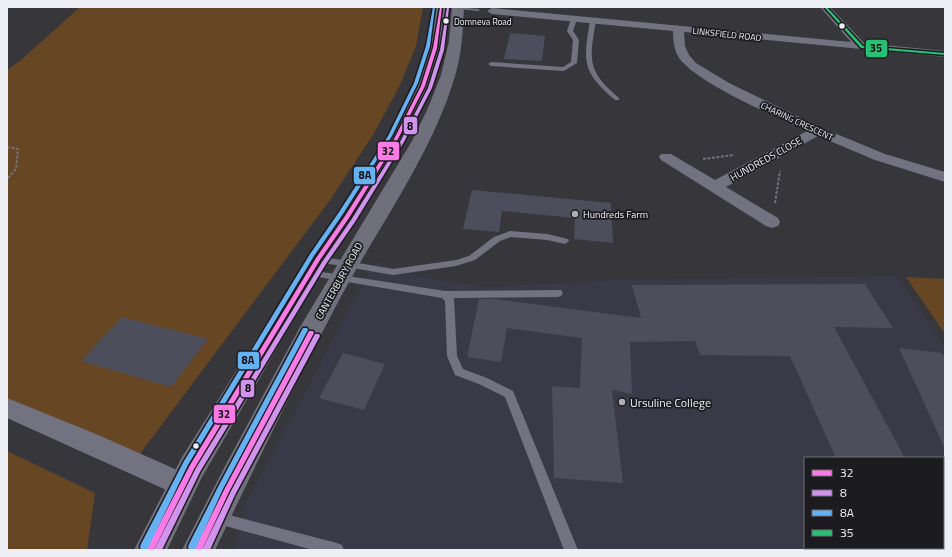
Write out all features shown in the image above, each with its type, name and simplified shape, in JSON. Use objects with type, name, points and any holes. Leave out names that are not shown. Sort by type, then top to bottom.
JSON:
[{"type":"highway","name":"CANTERBURY ROAD","points":[[150,550],[184,486],[192,467],[314,266],[396,139],[423,86],[435,48],[459,8]]},
{"type":"highway","name":"CANTERBURY ROAD","points":[[198,550],[230,483],[344,271],[425,132],[442,94],[456,49],[459,8]]},
{"type":"street","points":[[825,7],[862,47]]},
{"type":"street","name":"LINKSFIELD ROAD","points":[[492,11],[508,15],[574,19],[945,54]]},
{"type":"street","name":"CHARING CRESCENT","points":[[678,29],[679,46],[684,56],[692,65],[725,86],[817,131],[880,157],[945,176]]},
{"type":"street","name":"HUNDREDS CLOSE","points":[[715,187],[817,131]]},
{"type":"street","name":"HUNDREDS CLOSE","points":[[666,157],[772,222]]},
{"type":"street","points":[[7,408],[88,442],[184,486]]},
{"type":"lane","points":[[491,64],[564,69],[574,63],[576,40],[570,31],[574,19]]},
{"type":"lane","points":[[593,21],[589,55],[591,71],[595,79],[617,99]]},
{"type":"lane","points":[[314,266],[344,271],[393,272],[456,263],[472,258],[497,239],[510,234],[547,237],[565,241]]},
{"type":"lane","points":[[314,266],[344,271],[445,295],[558,293]]},
{"type":"lane","points":[[445,295],[450,300],[452,356],[459,372],[483,380],[509,394],[571,550]]},
{"type":"lane","points":[[214,517],[337,550]]},
{"type":"path","points":[[7,146],[18,149],[16,169],[7,179]]},
{"type":"shaded area","points":[[80,7],[423,7],[416,46],[399,87],[373,135],[330,200],[139,455],[7,398],[7,70],[21,60]]},
{"type":"shaded area","name":"Ursuline College","points":[[375,261],[421,277],[488,287],[608,280],[897,276],[945,347],[945,550],[234,550],[246,503]]},
{"type":"shaded area","points":[[906,277],[945,279],[945,334]]},
{"type":"shaded area","points":[[7,451],[95,493],[87,550],[7,550]]},
{"type":"building","points":[[510,33],[545,36],[542,61],[504,59]]},
{"type":"building","name":"Hundreds Farm","points":[[472,190],[611,203],[613,243],[574,239],[575,218],[502,211],[499,232],[463,229]]},
{"type":"building","points":[[865,284],[893,328],[834,327],[904,457],[836,457],[790,356],[700,355],[695,341],[630,342],[632,394],[612,390],[623,483],[554,478],[552,386],[580,388],[582,338],[507,328],[501,362],[467,357],[479,299],[495,299],[641,318],[632,285]]},
{"type":"building","points":[[122,317],[208,339],[171,387],[81,361]]},
{"type":"building","points":[[899,348],[942,353],[945,359],[945,449]]},
{"type":"building","points":[[343,353],[385,364],[364,410],[319,398]]},
{"type":"transit line","name":"8A","points":[[144,547],[186,463],[312,255],[341,213],[390,136],[416,83],[428,46],[434,7]]},
{"type":"transit line","name":"32","points":[[150,550],[192,467],[318,259],[347,217],[396,139],[423,86],[435,48],[441,7]]},
{"type":"transit line","name":"35","points":[[825,7],[862,47],[945,54]]},
{"type":"transit line","name":"8","points":[[158,550],[198,470],[324,263],[353,221],[402,142],[430,88],[442,50],[448,8]]},
{"type":"transit line","name":"8A","points":[[192,547],[221,487],[305,330]]},
{"type":"transit line","name":"32","points":[[198,550],[227,490],[311,333]]},
{"type":"transit line","name":"8","points":[[206,550],[233,493],[317,336]]},
{"type":"place","name":"Domneva Road","points":[[446,21]]},
{"type":"place","name":"Hundreds Farm","points":[[575,214]]},
{"type":"place","name":"Ursuline College","points":[[622,402]]}]
